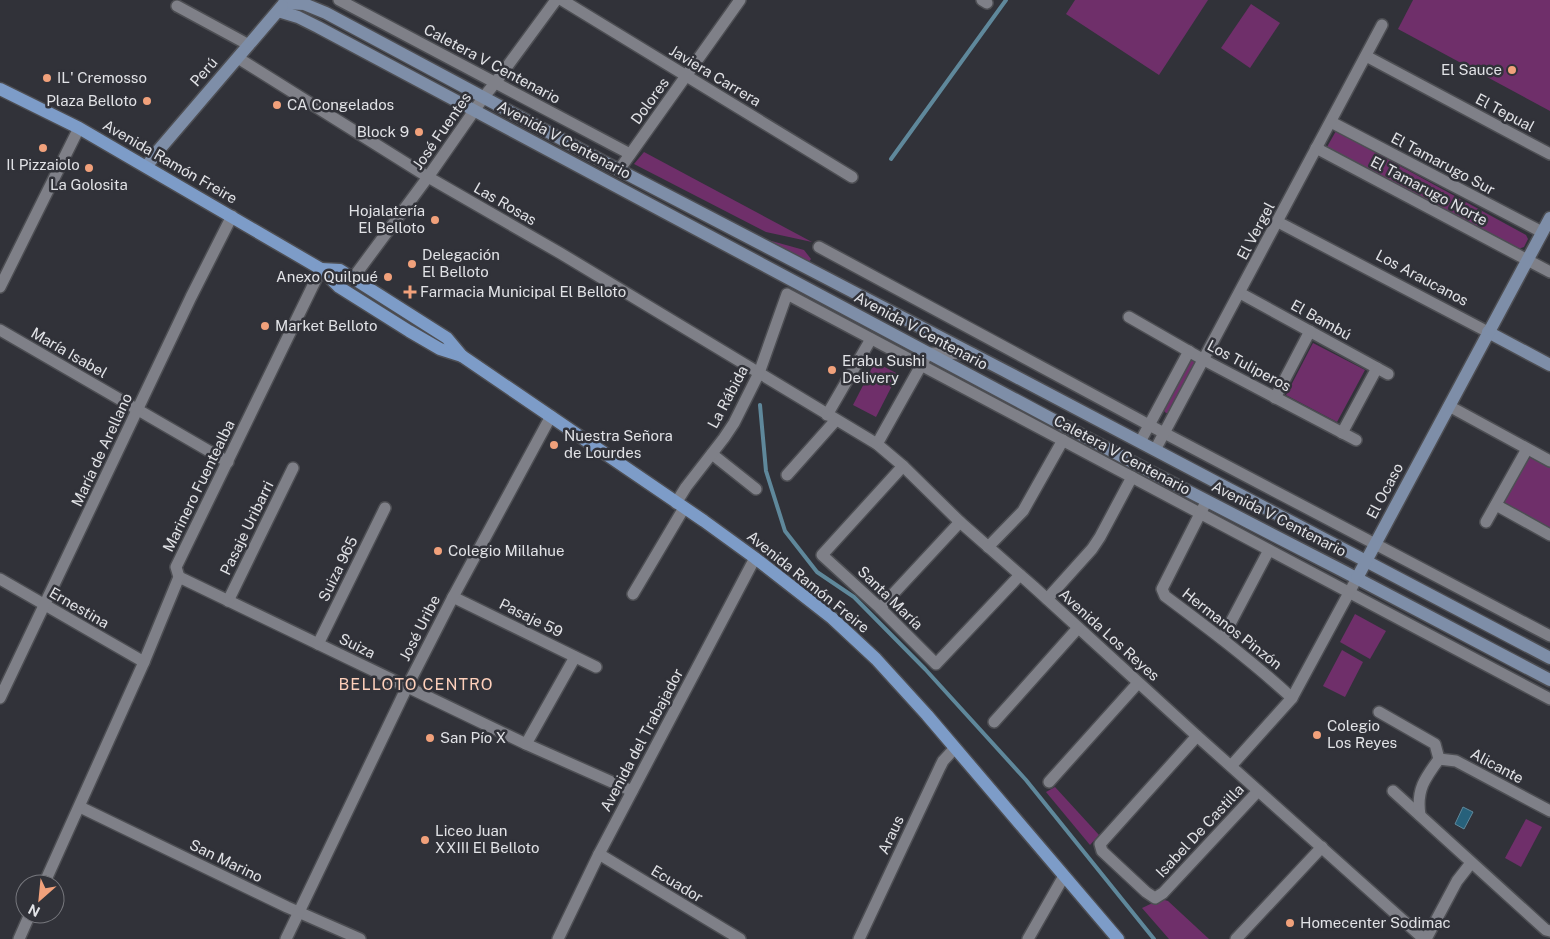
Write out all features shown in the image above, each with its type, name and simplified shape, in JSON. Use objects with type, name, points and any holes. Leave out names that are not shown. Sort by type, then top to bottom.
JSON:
[{"type":"main road","points":[[310,0],[320,10]]},
{"type":"main road","name":"Avenida V Centenario","points":[[283,5],[304,4],[320,10],[619,170],[1550,658]]},
{"type":"main road","name":"Avenida V Centenario","points":[[283,5],[298,17],[928,354],[1550,680]]},
{"type":"main road","name":"Perú","points":[[147,166],[283,5]]},
{"type":"main road","name":"Avenida Ramón Freire","points":[[0,89],[79,128],[147,166],[321,269],[339,287],[440,350],[462,356]]},
{"type":"main road","name":"El Ocaso","points":[[1357,578],[1550,218]]},
{"type":"main road","name":"Avenida Ramón Freire","points":[[321,269],[340,270],[447,338],[462,356],[755,558],[832,618],[876,659],[955,748],[1118,939]]},
{"type":"main road","points":[[331,279],[347,281],[353,278]]},
{"type":"main road","name":"Los Araucanos","points":[[1488,332],[1550,365]]},
{"type":"street","name":"Caletera V Centenario","points":[[339,0],[630,154]]},
{"type":"street","name":"José Fuentes","points":[[353,278],[556,0]]},
{"type":"street","name":"Javiera Carrera","points":[[562,0],[852,177]]},
{"type":"street","name":"Dolores","points":[[619,170],[740,0]]},
{"type":"street","points":[[177,6],[249,45]]},
{"type":"street","name":"El Vergel","points":[[1155,450],[1382,25]]},
{"type":"street","name":"El Tepual","points":[[1366,56],[1550,154]]},
{"type":"street","name":"Las Rosas","points":[[238,58],[428,177],[560,253],[759,373]]},
{"type":"street","name":"El Tamarugo Sur","points":[[1331,122],[1542,232]]},
{"type":"street","points":[[0,287],[79,128]]},
{"type":"street","name":"El Tamarugo Norte","points":[[1316,148],[1550,272]]},
{"type":"street","name":"María de Arellano","points":[[0,698],[191,297],[232,216]]},
{"type":"street","name":"Los Araucanos","points":[[1278,222],[1488,332]]},
{"type":"street","points":[[819,247],[1164,433],[1550,636]]},
{"type":"street","name":"Marinero Fuentealba","points":[[49,874],[144,662],[179,577],[176,566],[321,269]]},
{"type":"street","name":"El Bambú","points":[[1240,293],[1388,374]]},
{"type":"street","name":"Caletera V Centenario","points":[[787,294],[1550,699]]},
{"type":"street","name":"La Rábida","points":[[633,594],[680,505],[686,487],[734,422],[759,373],[787,294]]},
{"type":"street","name":"Los Tuliperos","points":[[1128,317],[1204,360],[1356,440]]},
{"type":"street","name":"María Isabel","points":[[0,330],[228,462]]},
{"type":"street","points":[[1275,398],[1310,331]]},
{"type":"street","points":[[787,474],[832,418],[871,339]]},
{"type":"street","points":[[1140,442],[1189,351]]},
{"type":"street","points":[[877,444],[928,354],[973,354]]},
{"type":"street","points":[[1342,433],[1377,368]]},
{"type":"street","name":"Avenida Los Reyes","points":[[759,373],[877,444],[903,466],[960,522],[1425,939]]},
{"type":"street","points":[[1449,406],[1550,461]]},
{"type":"street","name":"José Uribe","points":[[286,939],[407,687],[453,597],[551,416]]},
{"type":"street","points":[[988,547],[1023,511],[1063,440]]},
{"type":"street","points":[[1486,522],[1527,449]]},
{"type":"street","points":[[712,454],[756,489]]},
{"type":"street","name":"Santa María","points":[[903,466],[822,555],[880,608],[936,664],[1020,575]]},
{"type":"street","name":"Pasaje Uribarri","points":[[228,602],[293,468]]},
{"type":"street","points":[[1047,599],[1092,549],[1132,477]]},
{"type":"street","name":"Hermanos Pinzón","points":[[1207,500],[1162,588],[1165,596],[1222,639],[1292,698]]},
{"type":"street","points":[[1496,505],[1550,535]]},
{"type":"street","name":"Suiza 965","points":[[318,644],[385,508]]},
{"type":"street","points":[[880,608],[960,522]]},
{"type":"street","points":[[1222,639],[1270,550]]},
{"type":"street","name":"Avenida del Trabajador","points":[[558,939],[599,854],[755,558]]},
{"type":"street","name":"Suiza","points":[[179,577],[526,744],[632,791]]},
{"type":"street","name":"El Ocaso","points":[[1231,766],[1292,698],[1357,578]]},
{"type":"street","name":"Ernestina","points":[[0,579],[144,662]]},
{"type":"street","name":"Pasaje 59","points":[[453,597],[596,667]]},
{"type":"street","points":[[994,722],[1078,628]]},
{"type":"street","points":[[526,744],[575,657]]},
{"type":"street","points":[[1049,782],[1138,683]]},
{"type":"street","points":[[1379,712],[1435,744],[1439,759],[1424,778],[1418,802],[1420,815]]},
{"type":"street","name":"Isabel De Castilla","points":[[1197,736],[1100,844],[1102,852],[1146,892],[1155,898],[1163,893],[1258,791]]},
{"type":"street","name":"Araus","points":[[859,939],[943,761],[955,748]]},
{"type":"street","name":"Alicante","points":[[1439,759],[1456,761],[1550,811]]},
{"type":"street","points":[[1393,791],[1546,930],[1550,931]]},
{"type":"street","name":"San Marino","points":[[80,807],[298,912],[360,939]]},
{"type":"street","points":[[1236,939],[1322,847]]},
{"type":"street","name":"Ecuador","points":[[599,854],[740,939]]},
{"type":"street","points":[[1425,939],[1457,881],[1471,863]]},
{"type":"street","points":[[1028,939],[1064,876]]},
{"type":"street","points":[[19,939],[26,924]]},
{"type":"shaded area","points":[[1075,0],[1208,0],[1159,75],[1066,14]]},
{"type":"shaded area","name":"El Sauce","points":[[1413,0],[1550,0],[1550,111],[1398,29]]},
{"type":"shaded area","points":[[1251,4],[1280,23],[1250,68],[1221,48]]},
{"type":"shaded area","points":[[1336,131],[1526,235],[1528,239],[1524,247],[1518,249],[1327,147]]},
{"type":"shaded area","points":[[644,152],[812,242],[766,232],[634,164]]},
{"type":"shaded area","points":[[768,240],[804,250],[811,259],[809,262]]},
{"type":"shaded area","points":[[1313,343],[1365,370],[1337,422],[1286,395]]},
{"type":"shaded area","points":[[1190,360],[1193,360],[1195,363],[1169,413],[1166,413],[1164,411]]},
{"type":"shaded area","points":[[875,362],[898,374],[876,417],[853,405]]},
{"type":"shaded area","points":[[1529,456],[1550,467],[1550,528],[1503,504]]},
{"type":"shaded area","points":[[1355,614],[1386,631],[1370,659],[1340,642]]},
{"type":"shaded area","points":[[1342,650],[1363,662],[1345,697],[1323,686]]},
{"type":"shaded area","points":[[1055,787],[1099,835],[1090,845],[1046,792]]},
{"type":"shaded area","points":[[1526,819],[1542,827],[1521,867],[1505,858]]},
{"type":"shaded area","points":[[1161,899],[1168,901],[1209,939],[1169,939],[1142,908]]},
{"type":"water","points":[[1463,807],[1473,812],[1464,829],[1455,824]]},
{"type":"waterway","points":[[891,159],[1006,0]]},
{"type":"waterway","points":[[760,405],[766,471],[785,531],[817,572],[854,597],[925,669],[1026,780],[1154,939]]},
{"type":"place","name":"El Sauce","points":[[1512,70]]},
{"type":"place","name":"IL' Cremosso","points":[[47,78]]},
{"type":"place","name":"Plaza Belloto","points":[[147,101]]},
{"type":"place","name":"CA Congelados","points":[[277,105]]},
{"type":"place","name":"Block 9","points":[[419,132]]},
{"type":"place","name":"Il Pizzaiolo","points":[[43,148]]},
{"type":"place","name":"La Golosita","points":[[89,168]]},
{"type":"place","name":"Hojalatería El Belloto","points":[[435,220]]},
{"type":"place","name":"Delegación El Belloto","points":[[412,264]]},
{"type":"place","name":"Anexo Quilpué","points":[[388,277]]},
{"type":"place","name":"Farmacia Municipal El Belloto","points":[[410,292]]},
{"type":"place","name":"Market Belloto","points":[[265,326]]},
{"type":"place","name":"Erabu Sushi Delivery","points":[[832,370]]},
{"type":"place","name":"Nuestra Señora de Lourdes","points":[[554,445]]},
{"type":"place","name":"Colegio Millahue","points":[[438,551]]},
{"type":"place","name":"Colegio Los Reyes","points":[[1317,735]]},
{"type":"place","name":"San Pío X","points":[[430,738]]},
{"type":"place","name":"Liceo Juan XXIII El Belloto","points":[[425,840]]},
{"type":"place","name":"Homecenter Sodimac","points":[[1290,923]]},
{"type":"district","name":"BELLOTO CENTRO","points":[[416,684]]}]
